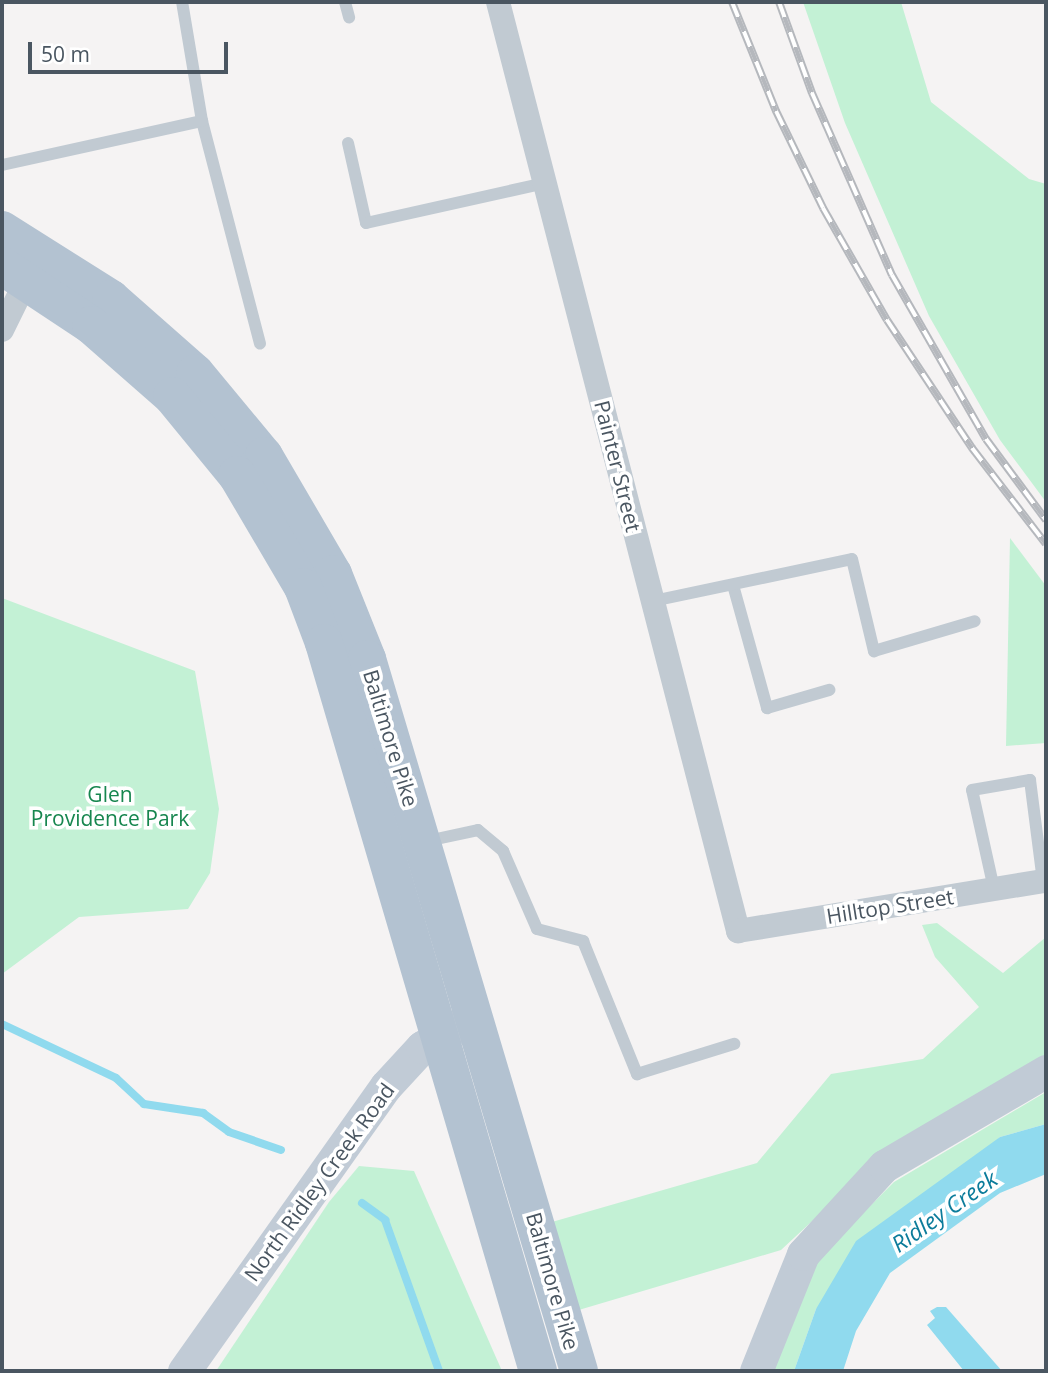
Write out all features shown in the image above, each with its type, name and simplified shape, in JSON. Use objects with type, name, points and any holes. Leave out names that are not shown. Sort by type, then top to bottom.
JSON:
[{"type":"main road","name":"Baltimore Pike","points":[[2,230],[77,275],[140,323],[195,373],[264,456],[302,516],[346,602],[423,841],[579,1371]]},
{"type":"main road","name":"Baltimore Pike","points":[[14,274],[91,325],[172,396],[218,448],[275,532],[303,587],[324,643],[538,1371]]},
{"type":"street","name":"Painter Street","points":[[498,2],[738,931]]},
{"type":"street","points":[[2,330],[14,274]]},
{"type":"street","name":"Hilltop Street","points":[[738,931],[1043,881]]},
{"type":"street","name":"North Ridley Creek Road","points":[[184,1371],[386,1086],[440,1033],[476,1018]]},
{"type":"street","points":[[756,1371],[803,1254],[884,1166],[981,1105],[1046,1072]]},
{"type":"lane","points":[[182,2],[202,121],[260,344]]},
{"type":"lane","points":[[345,2],[349,17]]},
{"type":"lane","points":[[2,165],[202,121]]},
{"type":"lane","points":[[348,143],[366,223],[545,183]]},
{"type":"lane","points":[[653,601],[852,559],[874,651],[975,621]]},
{"type":"lane","points":[[733,585],[767,708],[829,690]]},
{"type":"lane","points":[[995,889],[972,790],[1030,780],[1043,881]]},
{"type":"lane","points":[[423,841],[478,830],[503,851],[537,929],[583,941],[637,1074],[734,1044]]},
{"type":"green space","points":[[803,2],[901,2],[931,102],[1029,179],[1046,184],[1046,502],[1000,440],[929,316],[845,123]]},
{"type":"green space","points":[[1010,538],[1046,586],[1046,743],[1006,746]]},
{"type":"green space","name":"Glen Providence Park","points":[[2,598],[195,671],[219,809],[210,873],[188,909],[79,917],[2,974]]},
{"type":"green space","points":[[937,923],[1003,973],[1046,937],[1046,1057],[879,1159],[781,1250],[572,1312],[545,1224],[757,1163],[831,1074],[923,1059],[979,1007],[935,957],[922,925]]},
{"type":"green space","points":[[1046,1092],[1046,1124],[1000,1137],[816,1309],[794,1371],[768,1371],[809,1267],[894,1182]]},
{"type":"green space","points":[[359,1166],[414,1171],[502,1371],[216,1371],[329,1202]]},
{"type":"water","name":"Ridley Creek","points":[[1046,1124],[1046,1174],[1000,1193],[890,1273],[856,1331],[843,1371],[794,1371],[816,1309],[856,1241],[1000,1137]]},
{"type":"water","points":[[937,1307],[946,1307],[1002,1371],[964,1371],[927,1325],[935,1318],[930,1311]]},
{"type":"waterway","points":[[2,1024],[116,1078],[144,1104],[203,1113],[229,1132],[281,1150]]},
{"type":"waterway","points":[[362,1203],[385,1220],[439,1371]]},
{"type":"railway","points":[[732,2],[776,111],[823,208],[887,320],[972,448],[1046,544]]},
{"type":"railway","points":[[779,2],[812,93],[892,275],[986,439],[1046,520]]}]
